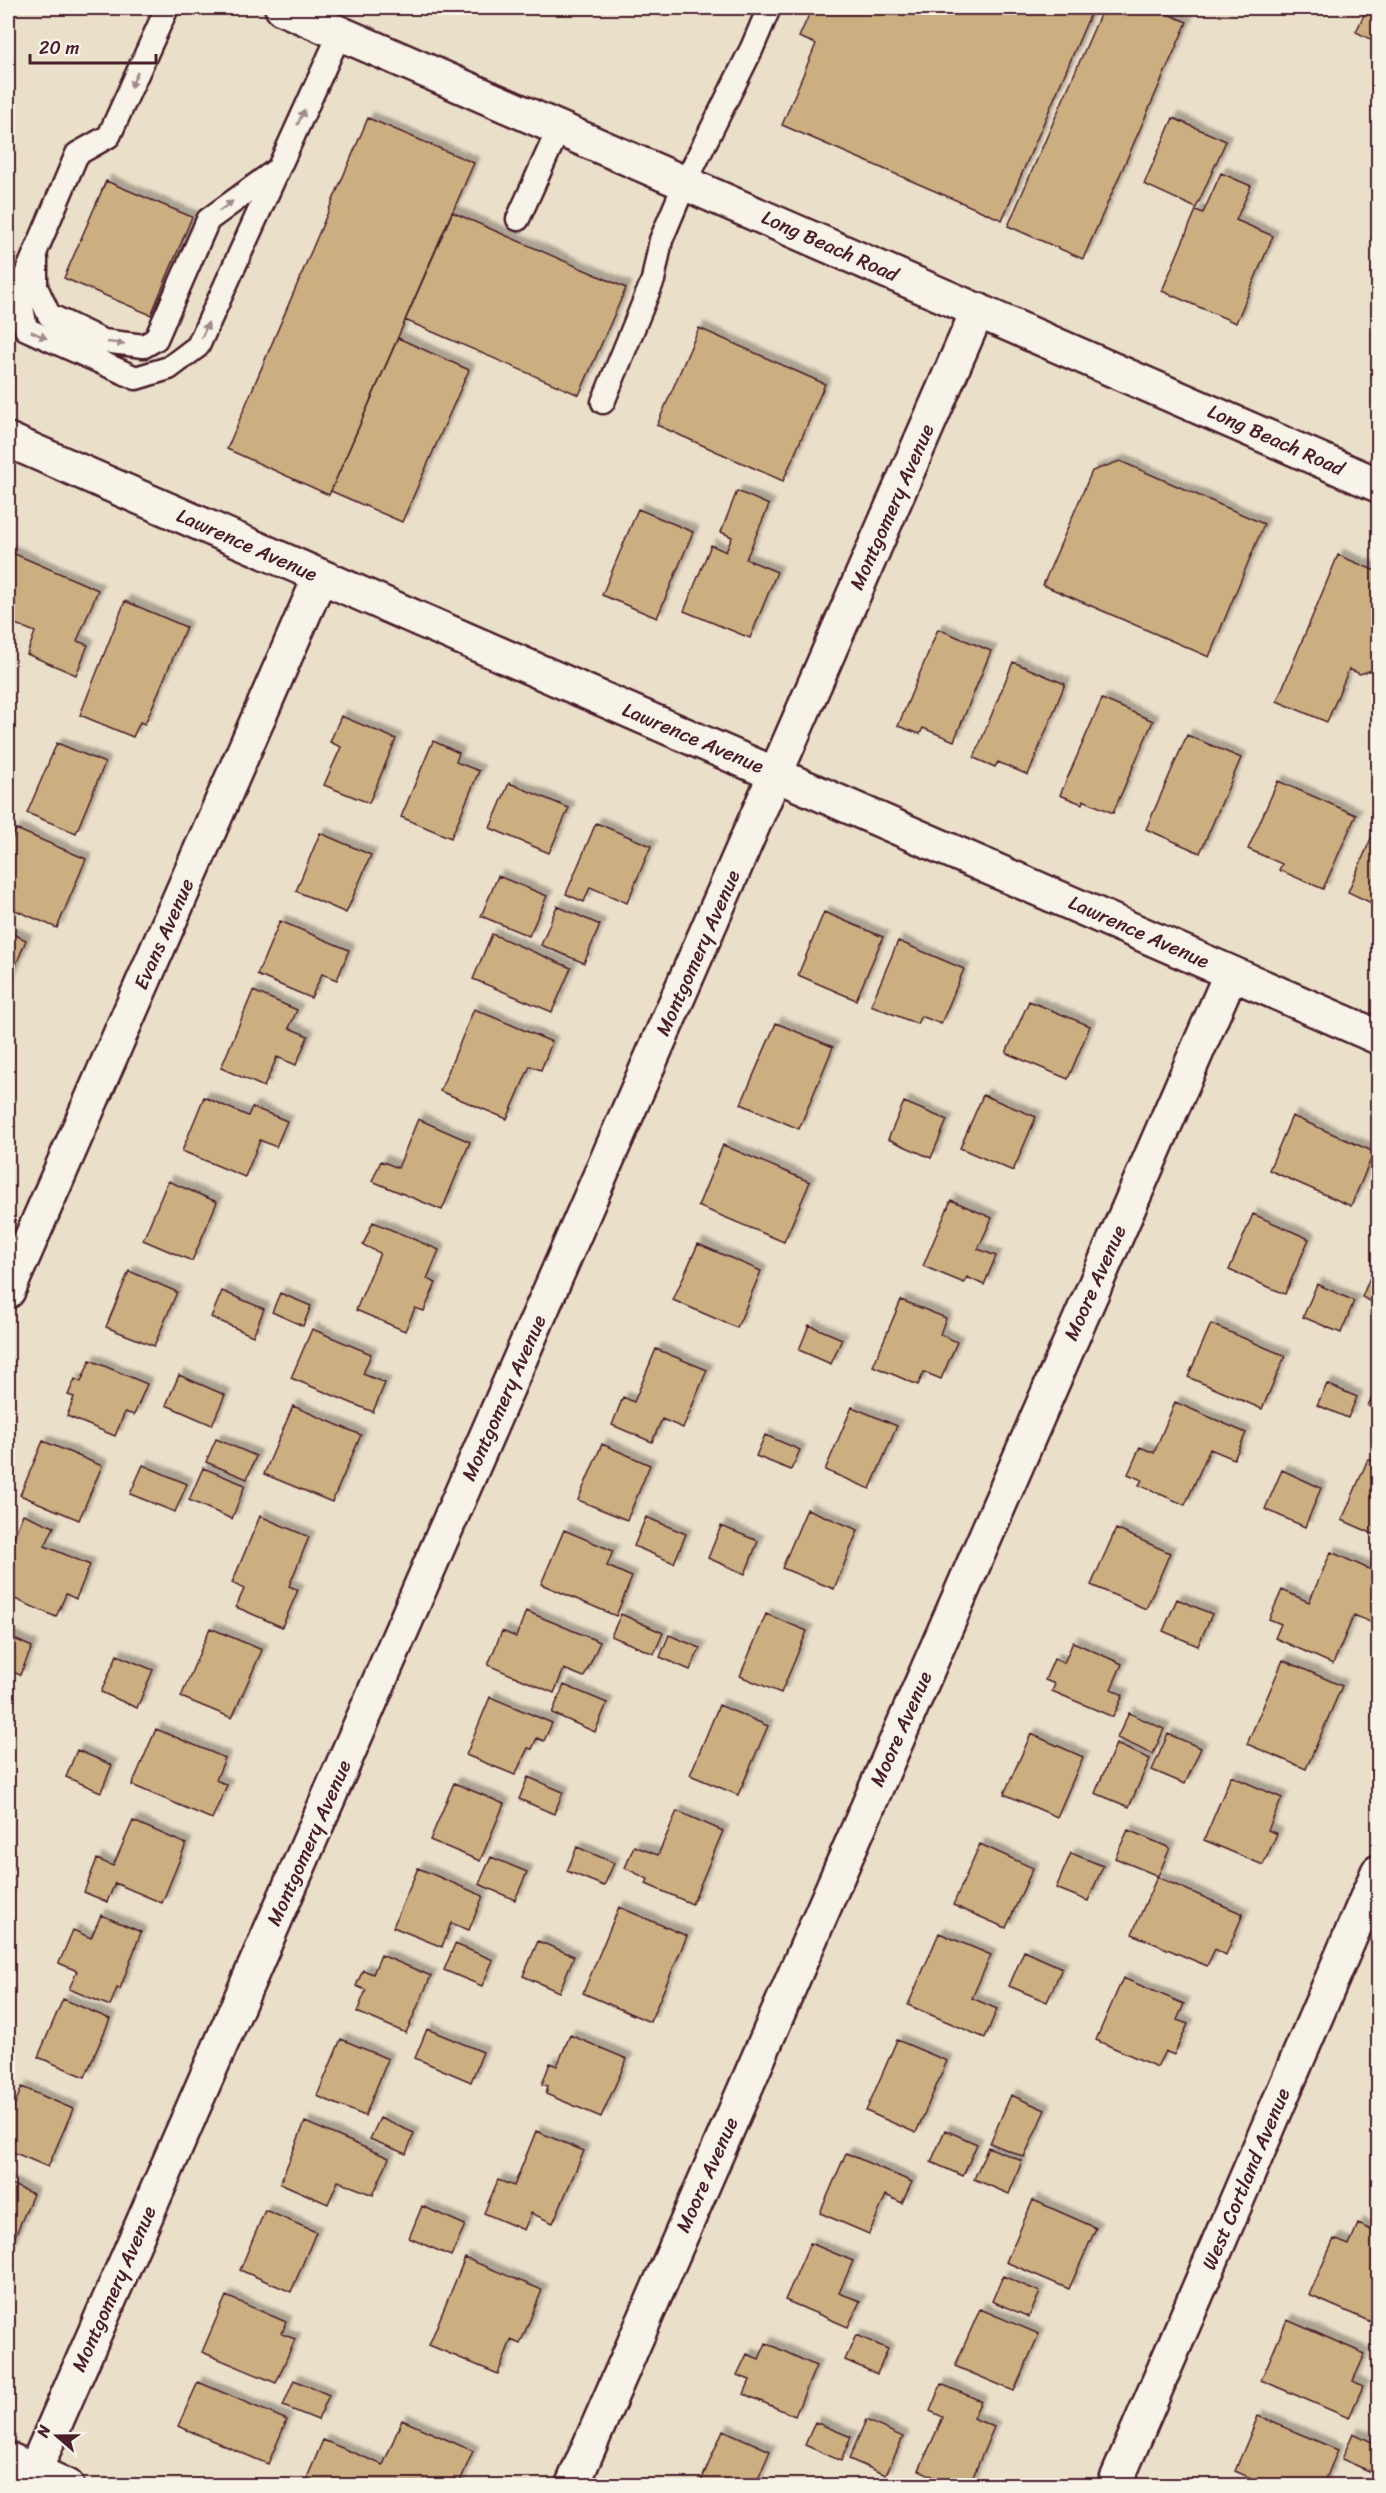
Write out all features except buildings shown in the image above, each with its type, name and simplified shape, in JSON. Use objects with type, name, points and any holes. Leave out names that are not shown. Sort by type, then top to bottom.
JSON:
[{"type":"street","name":"Long Beach Road","points":[[282,8],[1378,484]]},
{"type":"street","name":"Montgomery Avenue","points":[[24,2472],[776,774],[978,310]]},
{"type":"street","name":"Lawrence Avenue","points":[[8,440],[1378,1037]]},
{"type":"street","name":"Evans Avenue","points":[[8,1291],[320,577]]},
{"type":"street","name":"Moore Avenue","points":[[572,2486],[1231,973]]},
{"type":"street","name":"West Cortland Avenue","points":[[1114,2486],[1378,1872]]},
{"type":"street","points":[[24,2472],[67,2486]]},
{"type":"lane","points":[[167,8],[109,136],[77,154],[36,249],[13,288],[26,329],[136,378],[169,368],[198,346],[340,33]]},
{"type":"lane","points":[[603,402],[653,280],[661,240],[685,183],[752,48],[768,8]]},
{"type":"lane","points":[[518,219],[558,128]]},
{"type":"lane","points":[[36,249],[36,287],[49,315],[103,341],[144,346],[156,339],[208,220],[276,170]]}]
